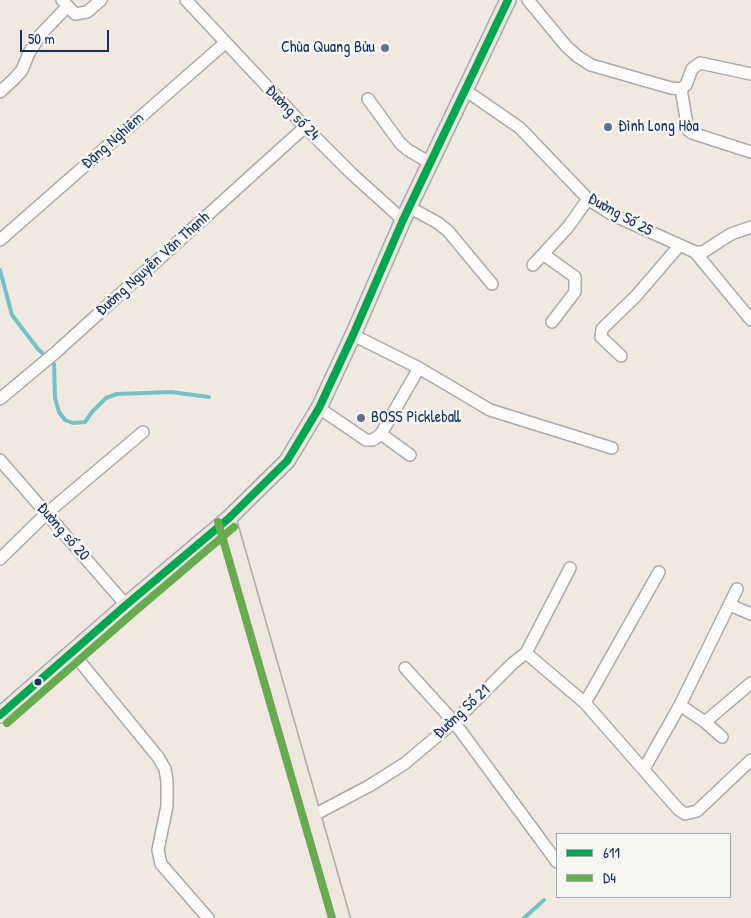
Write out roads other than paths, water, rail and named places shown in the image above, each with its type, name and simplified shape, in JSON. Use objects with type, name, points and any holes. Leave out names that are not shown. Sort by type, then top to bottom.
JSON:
[{"type":"main road","points":[[0,715],[228,519],[287,461],[319,408],[406,214],[508,0]]},
{"type":"main road","points":[[228,519],[342,918]]},
{"type":"street","points":[[0,92],[22,70],[29,53],[41,34],[64,4],[75,14],[82,14],[100,0]]},
{"type":"street","name":"Đường số 24","points":[[186,0],[305,127],[351,173],[406,214],[438,222],[448,231],[492,284]]},
{"type":"street","points":[[528,0],[566,46],[591,65],[681,89],[686,86],[692,70],[700,63],[751,74]]},
{"type":"street","name":"Đặng Nghiêm","points":[[0,240],[225,42]]},
{"type":"street","points":[[681,89],[688,127],[692,133],[751,152]]},
{"type":"street","name":"Đường Số 25","points":[[465,90],[520,128],[588,199],[613,215],[695,252],[751,320]]},
{"type":"street","points":[[368,99],[400,143],[430,163]]},
{"type":"street","name":"Đường Nguyễn Văn Thạnh","points":[[0,400],[55,353],[305,127]]},
{"type":"street","points":[[532,265],[568,227],[588,199]]},
{"type":"street","points":[[695,252],[703,252],[731,234],[751,227]]},
{"type":"street","points":[[621,356],[601,337],[602,330],[636,296],[679,246]]},
{"type":"street","points":[[543,254],[575,277],[575,292],[552,322]]},
{"type":"street","points":[[353,335],[419,368],[490,410],[612,448]]},
{"type":"street","points":[[319,408],[366,440],[373,440],[381,434],[419,368]]},
{"type":"street","points":[[0,559],[47,513],[142,432]]},
{"type":"street","points":[[381,434],[410,455]]},
{"type":"street","name":"Đường số 20","points":[[0,460],[126,605]]},
{"type":"street","name":"Đường Số 21","points":[[312,816],[369,786],[404,764],[454,722],[513,663],[526,653],[570,568]]},
{"type":"street","points":[[585,702],[659,572]]},
{"type":"street","points":[[644,769],[680,705],[737,589]]},
{"type":"street","points":[[730,604],[751,614]]},
{"type":"street","points":[[72,652],[158,757],[164,768],[167,781],[167,806],[158,850],[162,864],[208,918]]},
{"type":"street","points":[[526,653],[585,702],[678,809],[685,814],[697,811],[751,760]]},
{"type":"street","points":[[405,668],[454,722],[556,861]]},
{"type":"street","points":[[705,722],[751,683]]},
{"type":"street","points":[[680,705],[705,722],[722,737]]},
{"type":"waterway","points":[[0,270],[12,315],[38,349],[54,364],[55,398],[59,412],[65,420],[73,423],[85,422],[106,398],[117,394],[171,392],[209,397]]},
{"type":"waterway","points":[[524,918],[544,900]]},
{"type":"place","name":"Chùa Quang Bửu","points":[[385,48]]},
{"type":"place","name":"Đình Long Hòa","points":[[608,127]]},
{"type":"place","name":"BOSS Pickleball","points":[[361,418]]}]
